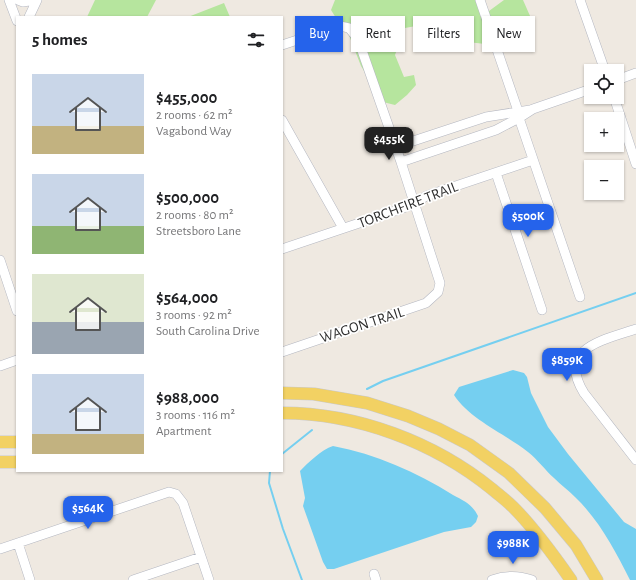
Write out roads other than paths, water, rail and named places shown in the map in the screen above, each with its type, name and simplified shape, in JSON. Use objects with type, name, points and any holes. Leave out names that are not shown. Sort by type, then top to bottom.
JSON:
[{"type":"main road","points":[[283,393],[314,394],[367,404],[408,416],[439,429],[470,445],[509,473],[545,508],[576,545],[597,580]]},
{"type":"main road","points":[[283,413],[299,413],[348,420],[394,434],[434,451],[477,477],[512,506],[546,543],[571,580]]},
{"type":"main road","points":[[0,442],[16,442]]},
{"type":"main road","points":[[0,462],[16,462]]},
{"type":"street","points":[[9,0],[16,18]]},
{"type":"street","points":[[18,0],[24,2],[36,0]]},
{"type":"street","points":[[29,16],[36,0]]},
{"type":"street","points":[[480,0],[580,297]]},
{"type":"street","points":[[580,0],[603,64]]},
{"type":"street","points":[[283,45],[340,26],[349,28],[358,39],[414,204]]},
{"type":"street","points":[[624,77],[636,73]]},
{"type":"street","points":[[401,162],[496,130],[518,115],[584,91]]},
{"type":"street","points":[[616,104],[636,164]]},
{"type":"street","points":[[395,148],[486,117],[518,115]]},
{"type":"street","points":[[283,122],[343,228]]},
{"type":"street","name":"TORCHFIRE TRAIL","points":[[283,249],[414,204],[426,196],[533,160]]},
{"type":"street","points":[[496,173],[542,310]]},
{"type":"street","name":"WAGON TRAIL","points":[[283,352],[426,303],[438,292],[440,283],[414,204]]},
{"type":"street","points":[[0,260],[4,284],[16,309]]},
{"type":"street","points":[[636,329],[596,343],[584,350],[577,360],[576,373],[579,385],[584,393],[636,460]]},
{"type":"street","points":[[0,366],[16,360]]},
{"type":"street","points":[[0,549],[170,492],[176,494],[183,503],[209,580]]},
{"type":"street","points":[[18,543],[30,580]]},
{"type":"street","points":[[132,580],[202,557]]},
{"type":"street","points":[[492,580],[505,576],[518,576],[532,580]]},
{"type":"water","points":[[513,370],[524,373],[527,377],[531,393],[548,427],[568,454],[624,522],[636,529],[636,580],[630,580],[599,525],[584,506],[528,452],[469,412],[454,395],[459,387]]},
{"type":"water","points":[[333,446],[365,454],[410,471],[464,501],[476,512],[478,516],[476,522],[471,527],[444,532],[334,569],[327,569],[323,562],[303,506],[305,498],[300,471],[320,453]]},
{"type":"waterway","points":[[367,389],[383,381],[636,293]]},
{"type":"waterway","points":[[283,453],[312,430]]},
{"type":"waterway","points":[[270,472],[269,483],[283,529],[302,580]]}]
